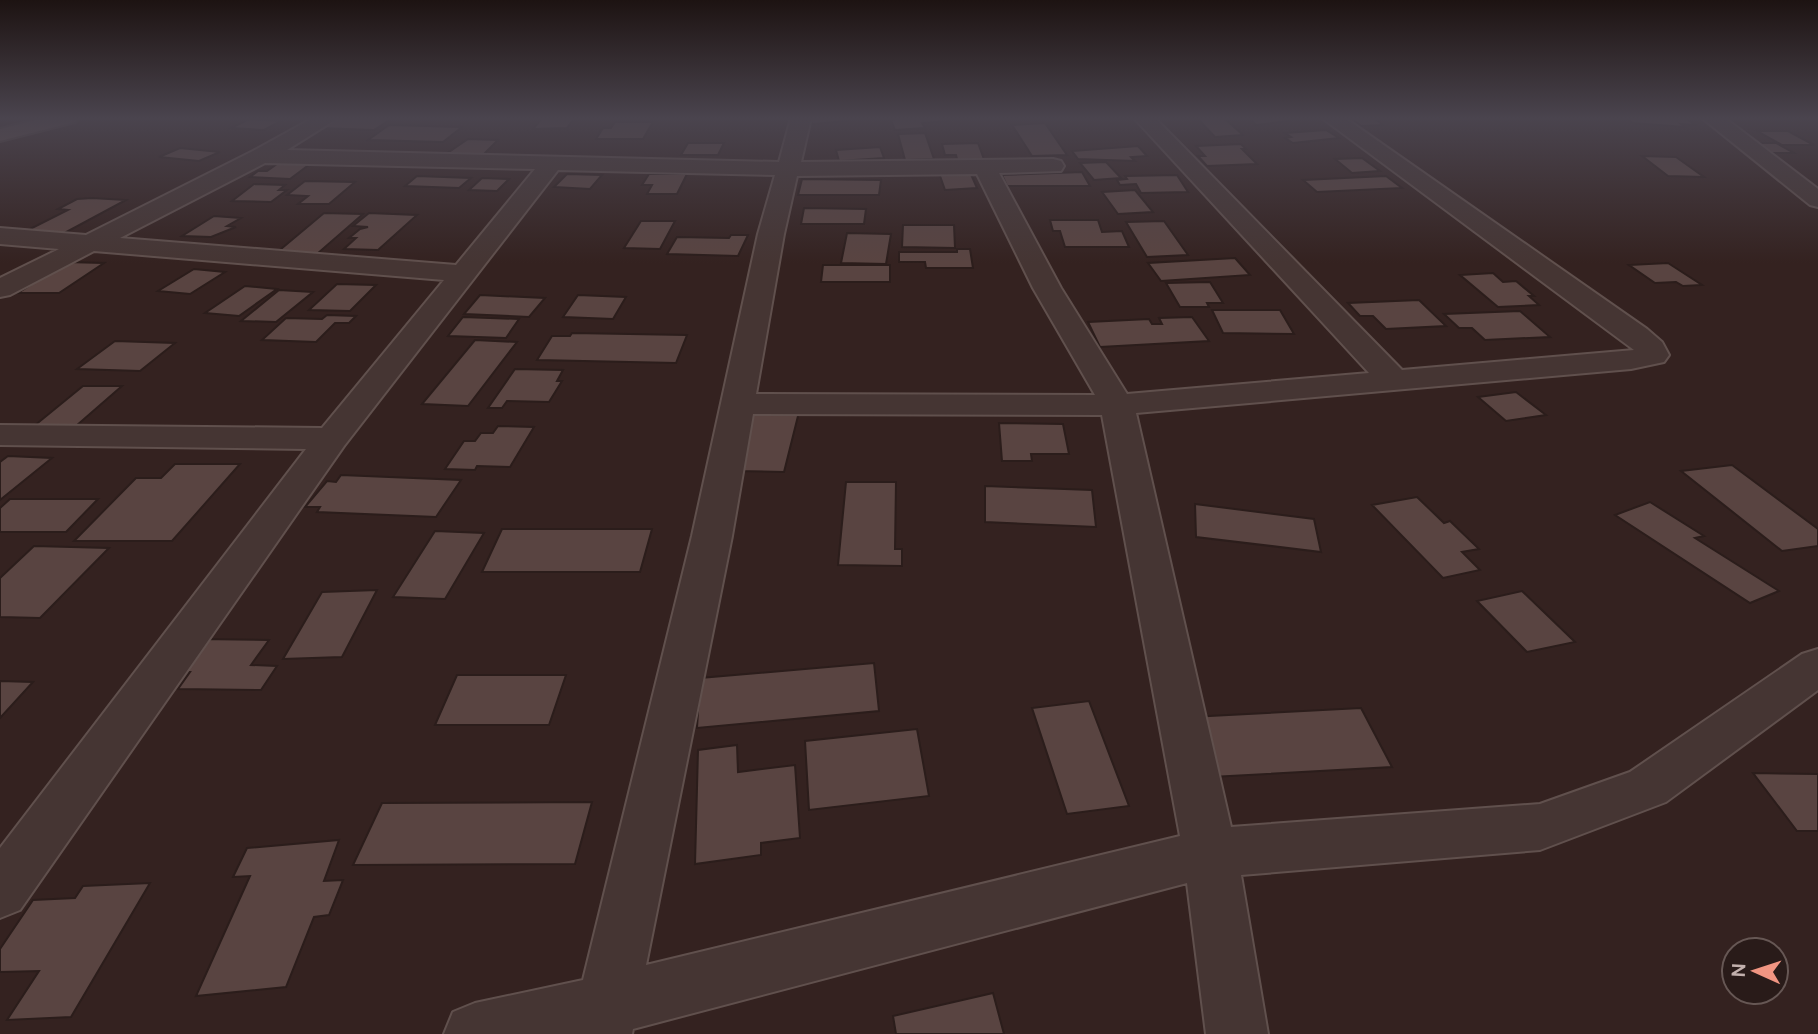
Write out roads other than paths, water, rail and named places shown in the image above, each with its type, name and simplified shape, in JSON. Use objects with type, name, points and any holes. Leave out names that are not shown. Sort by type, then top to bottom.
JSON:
[{"type":"street","points":[[0,289],[241,166]]},
{"type":"street","points":[[0,892],[332,439],[549,166]]},
{"type":"street","points":[[658,166],[789,169],[1044,166]]},
{"type":"street","points":[[1190,166],[1395,382]]},
{"type":"street","points":[[738,404],[1117,405],[1631,360],[1653,355],[1651,349],[1636,335],[1400,166]]},
{"type":"street","points":[[1774,166],[1818,200]]},
{"type":"street","points":[[985,168],[1047,288],[1117,405],[1210,853],[1237,1034]]},
{"type":"street","points":[[604,1019],[712,536],[771,233],[789,169]]},
{"type":"street","points":[[0,236],[465,274]]},
{"type":"street","points":[[0,435],[332,439]]},
{"type":"street","points":[[475,1034],[604,1019],[1210,853],[1540,827],[1648,787],[1818,666]]}]
